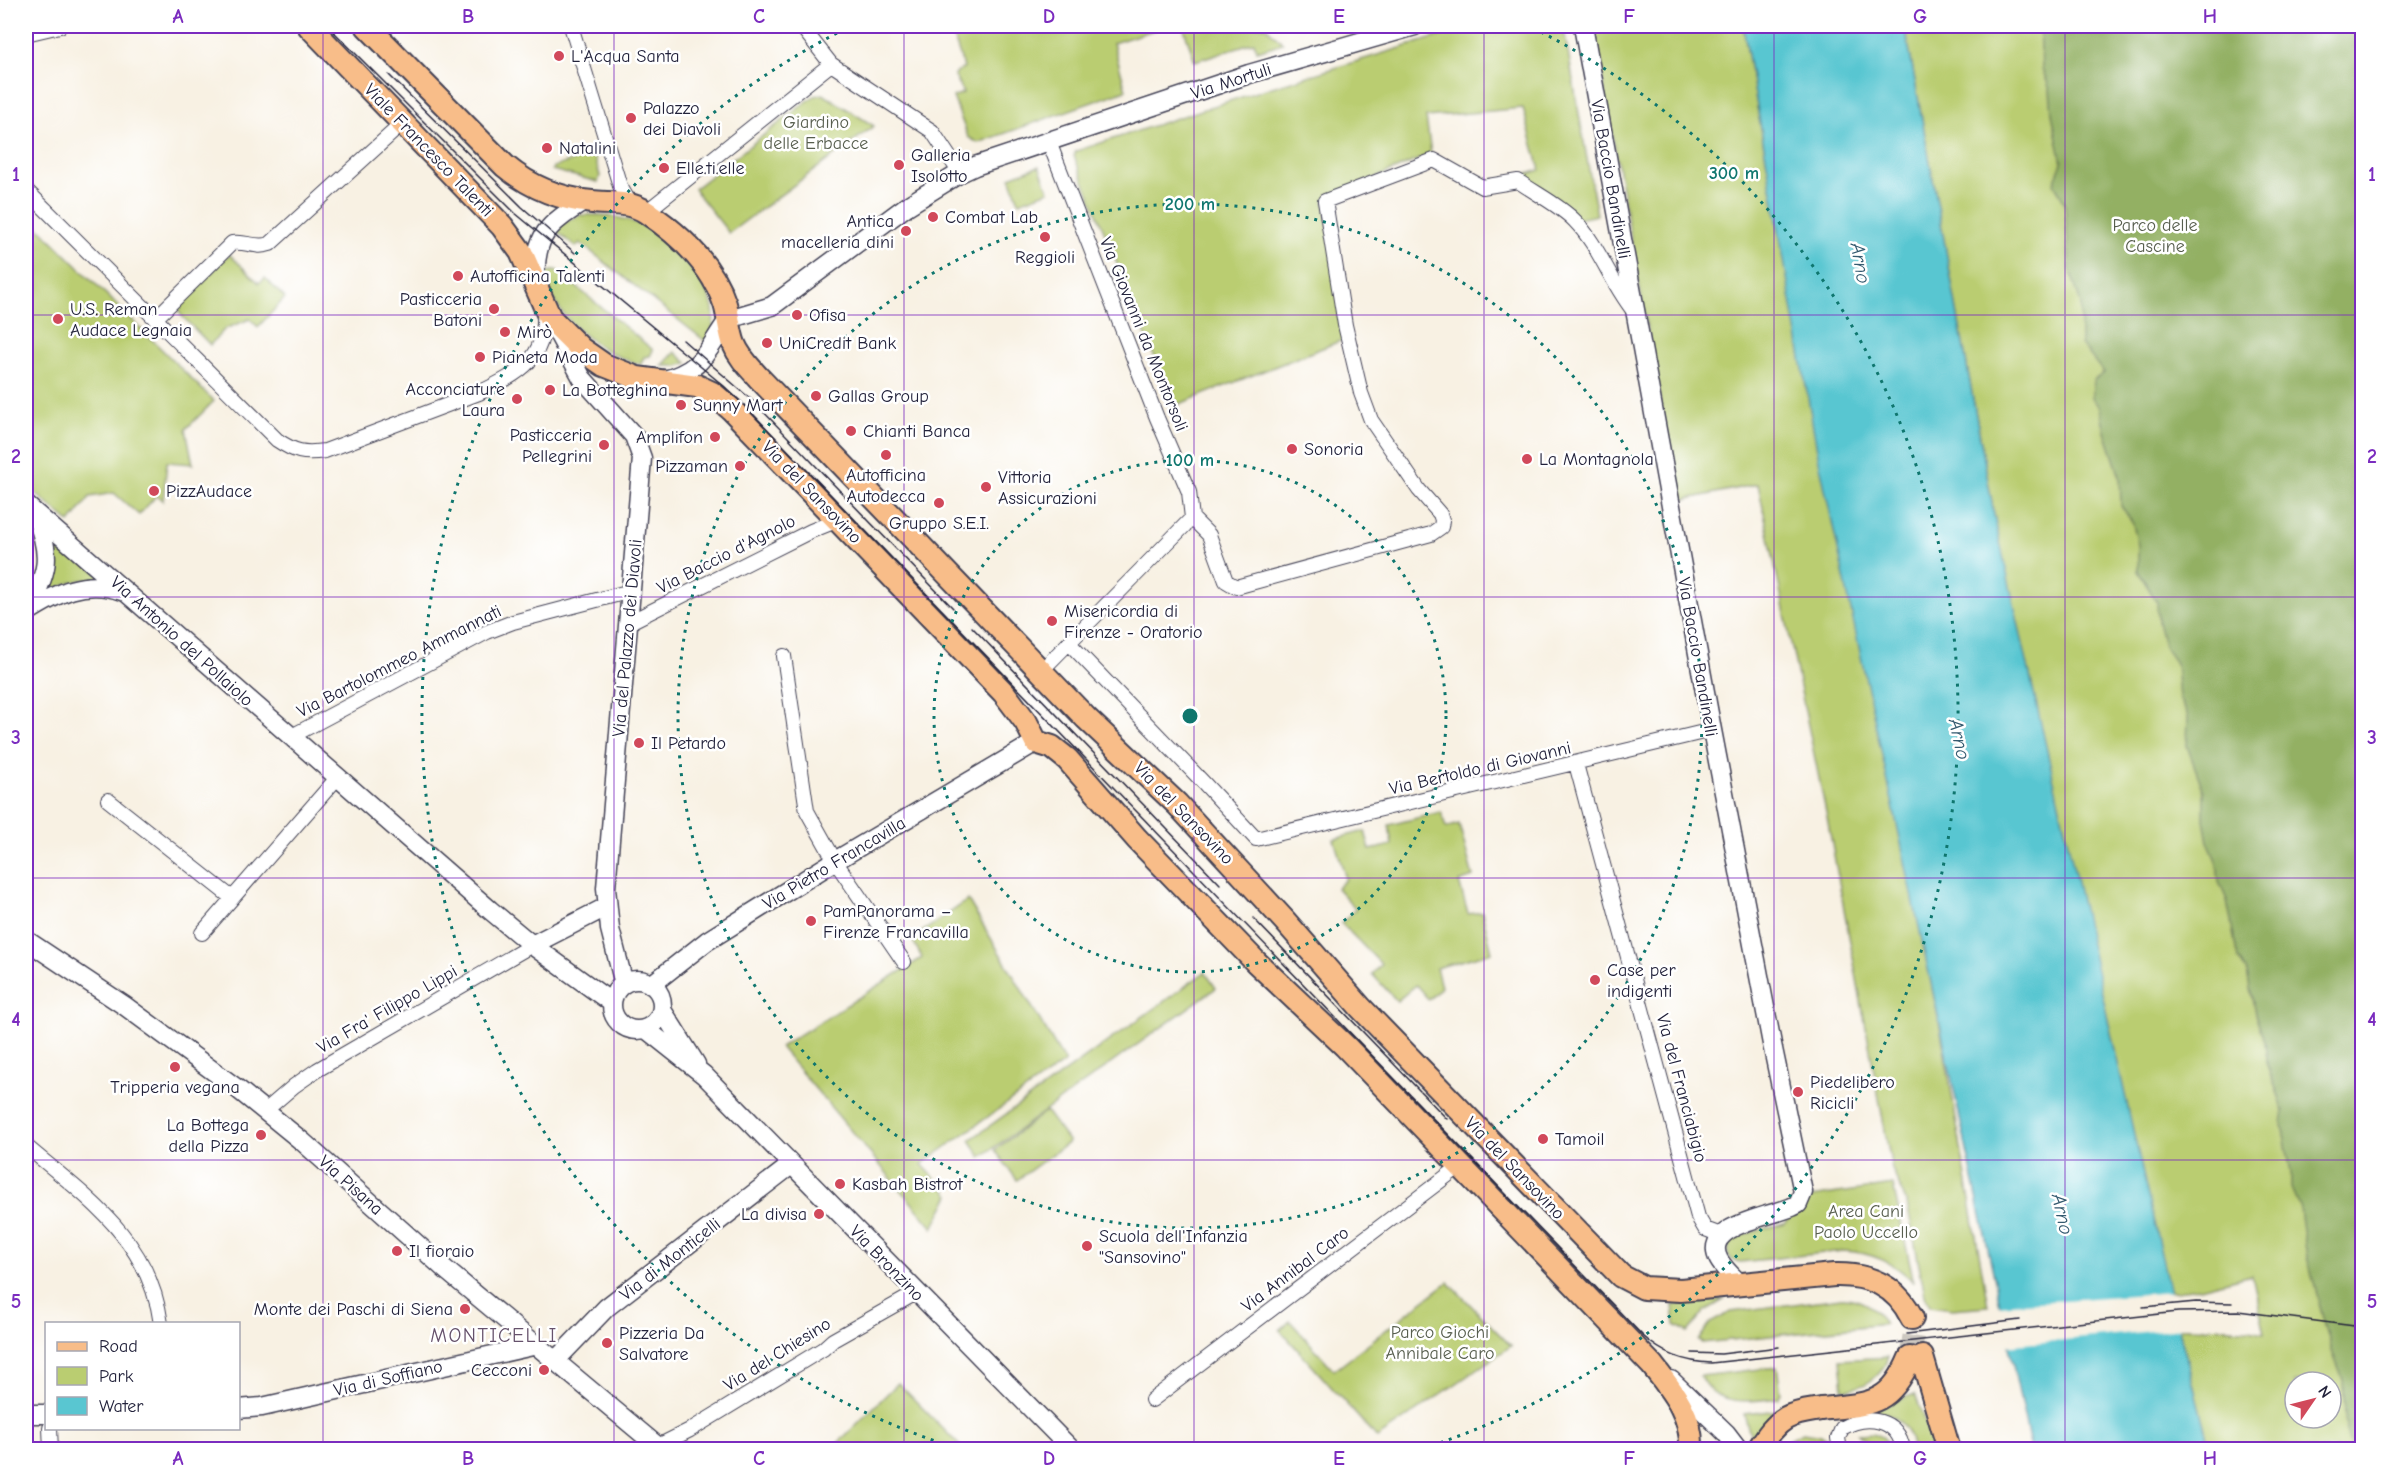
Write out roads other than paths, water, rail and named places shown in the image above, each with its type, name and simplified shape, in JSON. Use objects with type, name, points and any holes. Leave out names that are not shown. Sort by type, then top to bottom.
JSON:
[{"type":"main road","name":"Viale Francesco Talenti","points":[[309,26],[502,226],[518,246],[543,303]]},
{"type":"main road","points":[[367,26],[517,176],[542,189],[585,201],[638,208],[680,239],[706,267],[720,292],[729,319]]},
{"type":"main road","points":[[543,303],[572,341],[597,361],[637,378],[662,381]]},
{"type":"main road","name":"Via del Sansovino","points":[[729,319],[735,346],[749,367],[1086,718],[1177,804],[1361,1008],[1605,1261],[1628,1281],[1657,1290],[1698,1289],[1834,1275],[1856,1275],[1877,1281],[1888,1288],[1903,1303],[1912,1318]]},
{"type":"main road","name":"Via del Sansovino","points":[[662,381],[692,384],[718,398],[1004,693],[1026,722],[1029,746]]},
{"type":"main road","points":[[1029,746],[1052,747],[1068,759],[1137,839],[1262,968],[1345,1046],[1652,1365],[1680,1401],[1687,1419],[1690,1449]]},
{"type":"main road","points":[[1758,1449],[1774,1427],[1791,1416],[1807,1411],[1863,1404],[1882,1397],[1897,1384],[1916,1357],[1949,1449]]},
{"type":"street","points":[[26,34],[60,26]]},
{"type":"street","points":[[571,26],[620,186],[638,208],[831,64]]},
{"type":"street","points":[[662,381],[678,376],[699,364],[729,319],[772,306],[890,218],[960,173],[932,131],[831,64],[801,26]]},
{"type":"street","name":"Via Mortuli","points":[[960,173],[1374,31],[1415,26]]},
{"type":"street","name":"Via Baccio Bandinelli","points":[[1583,26],[1712,730],[1772,1044],[1803,1192],[1801,1199],[1792,1207],[1738,1225],[1720,1235]]},
{"type":"street","points":[[155,319],[232,243],[243,242],[260,248],[270,244],[403,123]]},
{"type":"street","name":"Via Giovanni da Montorsoli","points":[[1049,142],[1189,492],[1192,518]]},
{"type":"street","points":[[1041,670],[1192,518],[1209,535],[1226,581],[1236,587],[1431,534],[1441,527],[1440,514],[1419,490],[1376,428],[1361,393],[1345,325],[1325,201],[1434,160],[1482,187],[1518,181],[1575,220],[1590,241],[1617,290],[1636,314]]},
{"type":"street","points":[[26,190],[277,440],[291,449],[306,453],[325,451],[479,393],[501,382],[530,361],[538,351],[544,335],[538,248],[544,233],[557,219],[585,201]]},
{"type":"street","name":"Via del Palazzo dei Diavoli","points":[[543,303],[576,369],[630,430],[641,453],[630,622],[608,850],[606,907],[614,951],[624,984]]},
{"type":"street","points":[[26,614],[41,583],[47,561],[45,542],[30,509]]},
{"type":"street","name":"Via Antonio del Pollaiolo","points":[[30,509],[532,945]]},
{"type":"street","name":"Via Baccio d'Agnolo","points":[[630,622],[811,531],[838,520]]},
{"type":"street","points":[[26,614],[62,592],[82,586],[103,586],[130,594]]},
{"type":"street","name":"Via Bartolommeo Ammannati","points":[[290,737],[487,632],[513,622],[631,591]]},
{"type":"street","name":"Via del Sansovino","points":[[1069,643],[1256,839]]},
{"type":"street","points":[[784,656],[807,811],[836,861],[904,963]]},
{"type":"street","name":"Via Bertoldo di Giovanni","points":[[1256,839],[1712,730]]},
{"type":"street","name":"Via Pietro Francavilla","points":[[651,985],[707,941],[1029,746]]},
{"type":"street","name":"Via del Franciabigio","points":[[1576,764],[1698,1217],[1706,1229],[1720,1235]]},
{"type":"street","points":[[202,933],[337,778]]},
{"type":"street","points":[[108,800],[232,898]]},
{"type":"street","points":[[532,945],[606,907]]},
{"type":"street","name":"Via Pisana","points":[[26,940],[125,1006],[265,1111],[412,1240],[660,1448]]},
{"type":"street","name":"Via Bronzino","points":[[532,945],[612,1003],[615,1016],[624,1027],[632,1030],[646,1029],[704,1075],[1072,1449]]},
{"type":"street","name":"Via Fra' Filippo Lippi","points":[[265,1111],[286,1092],[317,1070],[532,945]]},
{"type":"street","points":[[612,1003],[614,995],[624,984],[638,981],[651,985]]},
{"type":"street","name":"Via Bronzino","points":[[651,985],[660,996],[662,1010],[704,1075]]},
{"type":"street","points":[[646,1029],[654,1023],[662,1010]]},
{"type":"street","points":[[26,1146],[102,1211],[130,1243],[150,1278],[161,1322]]},
{"type":"street","name":"Via di Monticelli","points":[[556,1360],[607,1307],[791,1165]]},
{"type":"street","name":"Via Annibal Caro","points":[[1152,1400],[1460,1166]]},
{"type":"street","points":[[1720,1235],[1716,1245],[1717,1256],[1741,1285]]},
{"type":"street","name":"Via del Chiesino","points":[[660,1448],[823,1349],[833,1340],[916,1293]]},
{"type":"street","name":"Via di Soffiano","points":[[240,1409],[262,1407],[537,1345]]},
{"type":"street","points":[[1652,1365],[1687,1395],[1739,1449]]},
{"type":"street","points":[[26,1414],[45,1414]]},
{"type":"street","points":[[1840,1449],[1839,1435],[1842,1428],[1855,1422],[1872,1419],[1884,1422],[1893,1428],[1901,1438],[1903,1449]]},
{"type":"street","points":[[50,1430],[51,1449]]},
{"type":"water","name":"Arno","points":[[1743,26],[1905,26],[1996,525],[2172,1302],[2210,1449],[2031,1449],[1819,461]]},
{"type":"tunnel","points":[[1910,1358],[1915,1327],[1912,1318]]},
{"type":"tram line","points":[[328,26],[515,213],[724,386],[748,409],[1643,1336],[1658,1348],[1683,1359],[1711,1363],[2178,1312],[2238,1311],[2362,1327]]},
{"type":"tram line","points":[[389,75],[522,207],[575,253]]},
{"type":"tram line","points":[[683,340],[754,402],[953,608]]},
{"type":"tram line","points":[[972,627],[1220,884]]},
{"type":"tram line","points":[[1253,918],[1447,1119]]},
{"type":"tram line","points":[[2143,1307],[2196,1302],[2232,1303]]},
{"type":"tram line","points":[[1907,1334],[2020,1320]]},
{"type":"tram line","points":[[1692,1353],[1721,1354],[1779,1347]]},
{"type":"place","name":"L'Acqua Santa","points":[[559,56]]},
{"type":"place","name":"Palazzo dei Diavoli","points":[[631,118]]},
{"type":"place","name":"Natalini","points":[[547,148]]},
{"type":"place","name":"Galleria Isolotto","points":[[899,165]]},
{"type":"place","name":"Elle.ti.elle","points":[[664,168]]},
{"type":"place","name":"Combat Lab","points":[[933,217]]},
{"type":"place","name":"Antica macelleria dini","points":[[906,231]]},
{"type":"place","name":"Reggioli","points":[[1045,237]]},
{"type":"place","name":"Autofficina Talenti","points":[[458,276]]},
{"type":"place","name":"Pasticceria Batoni","points":[[494,309]]},
{"type":"place","name":"Ofisa","points":[[797,315]]},
{"type":"place","name":"U.S. Reman Audace Legnaia","points":[[58,319]]},
{"type":"place","name":"Mirò","points":[[505,332]]},
{"type":"place","name":"UniCredit Bank","points":[[767,343]]},
{"type":"place","name":"Pianeta Moda","points":[[480,357]]},
{"type":"place","name":"La Botteghina","points":[[550,390]]},
{"type":"place","name":"Gallas Group","points":[[816,396]]},
{"type":"place","name":"Acconciature Laura","points":[[517,399]]},
{"type":"place","name":"Sunny Mart","points":[[681,405]]},
{"type":"place","name":"Chianti Banca","points":[[851,431]]},
{"type":"place","name":"Amplifon","points":[[715,437]]},
{"type":"place","name":"Pasticceria Pellegrini","points":[[604,445]]},
{"type":"place","name":"Sonoria","points":[[1292,449]]},
{"type":"place","name":"Autofficina Autodecca","points":[[886,455]]},
{"type":"place","name":"La Montagnola","points":[[1527,459]]},
{"type":"place","name":"Pizzaman","points":[[740,466]]},
{"type":"place","name":"Vittoria Assicurazioni","points":[[986,487]]},
{"type":"place","name":"PizzAudace","points":[[154,491]]},
{"type":"place","name":"Gruppo S.E.I.","points":[[939,503]]},
{"type":"place","name":"Misericordia di Firenze - Oratorio","points":[[1052,621]]},
{"type":"place","name":"Il Petardo","points":[[639,743]]},
{"type":"place","name":"PamPanorama – Firenze Francavilla","points":[[811,921]]},
{"type":"place","name":"Case per indigenti","points":[[1595,980]]},
{"type":"place","name":"Tripperia vegana","points":[[175,1067]]},
{"type":"place","name":"Piedelibero Ricicli","points":[[1798,1092]]},
{"type":"place","name":"La Bottega della Pizza","points":[[261,1135]]},
{"type":"place","name":"Tamoil","points":[[1543,1139]]},
{"type":"place","name":"Kasbah Bistrot","points":[[840,1184]]},
{"type":"place","name":"La divisa","points":[[819,1214]]},
{"type":"place","name":"Scuola dell'Infanzia \"Sansovino\"","points":[[1087,1246]]},
{"type":"place","name":"Il fioraio","points":[[397,1251]]},
{"type":"place","name":"Monte dei Paschi di Siena","points":[[465,1309]]},
{"type":"place","name":"Pizzeria Da Salvatore","points":[[607,1343]]},
{"type":"place","name":"Cecconi","points":[[544,1370]]},
{"type":"district","name":"MONTICELLI","points":[[494,1335]]},
{"type":"park label","name":"Giardino delle Erbacce","points":[[816,132]]},
{"type":"park label","name":"Parco delle Cascine","points":[[2155,235]]},
{"type":"park label","name":"Area Cani Paolo Uccello","points":[[1866,1221]]},
{"type":"park label","name":"Parco Giochi Annibale Caro","points":[[1440,1342]]}]
